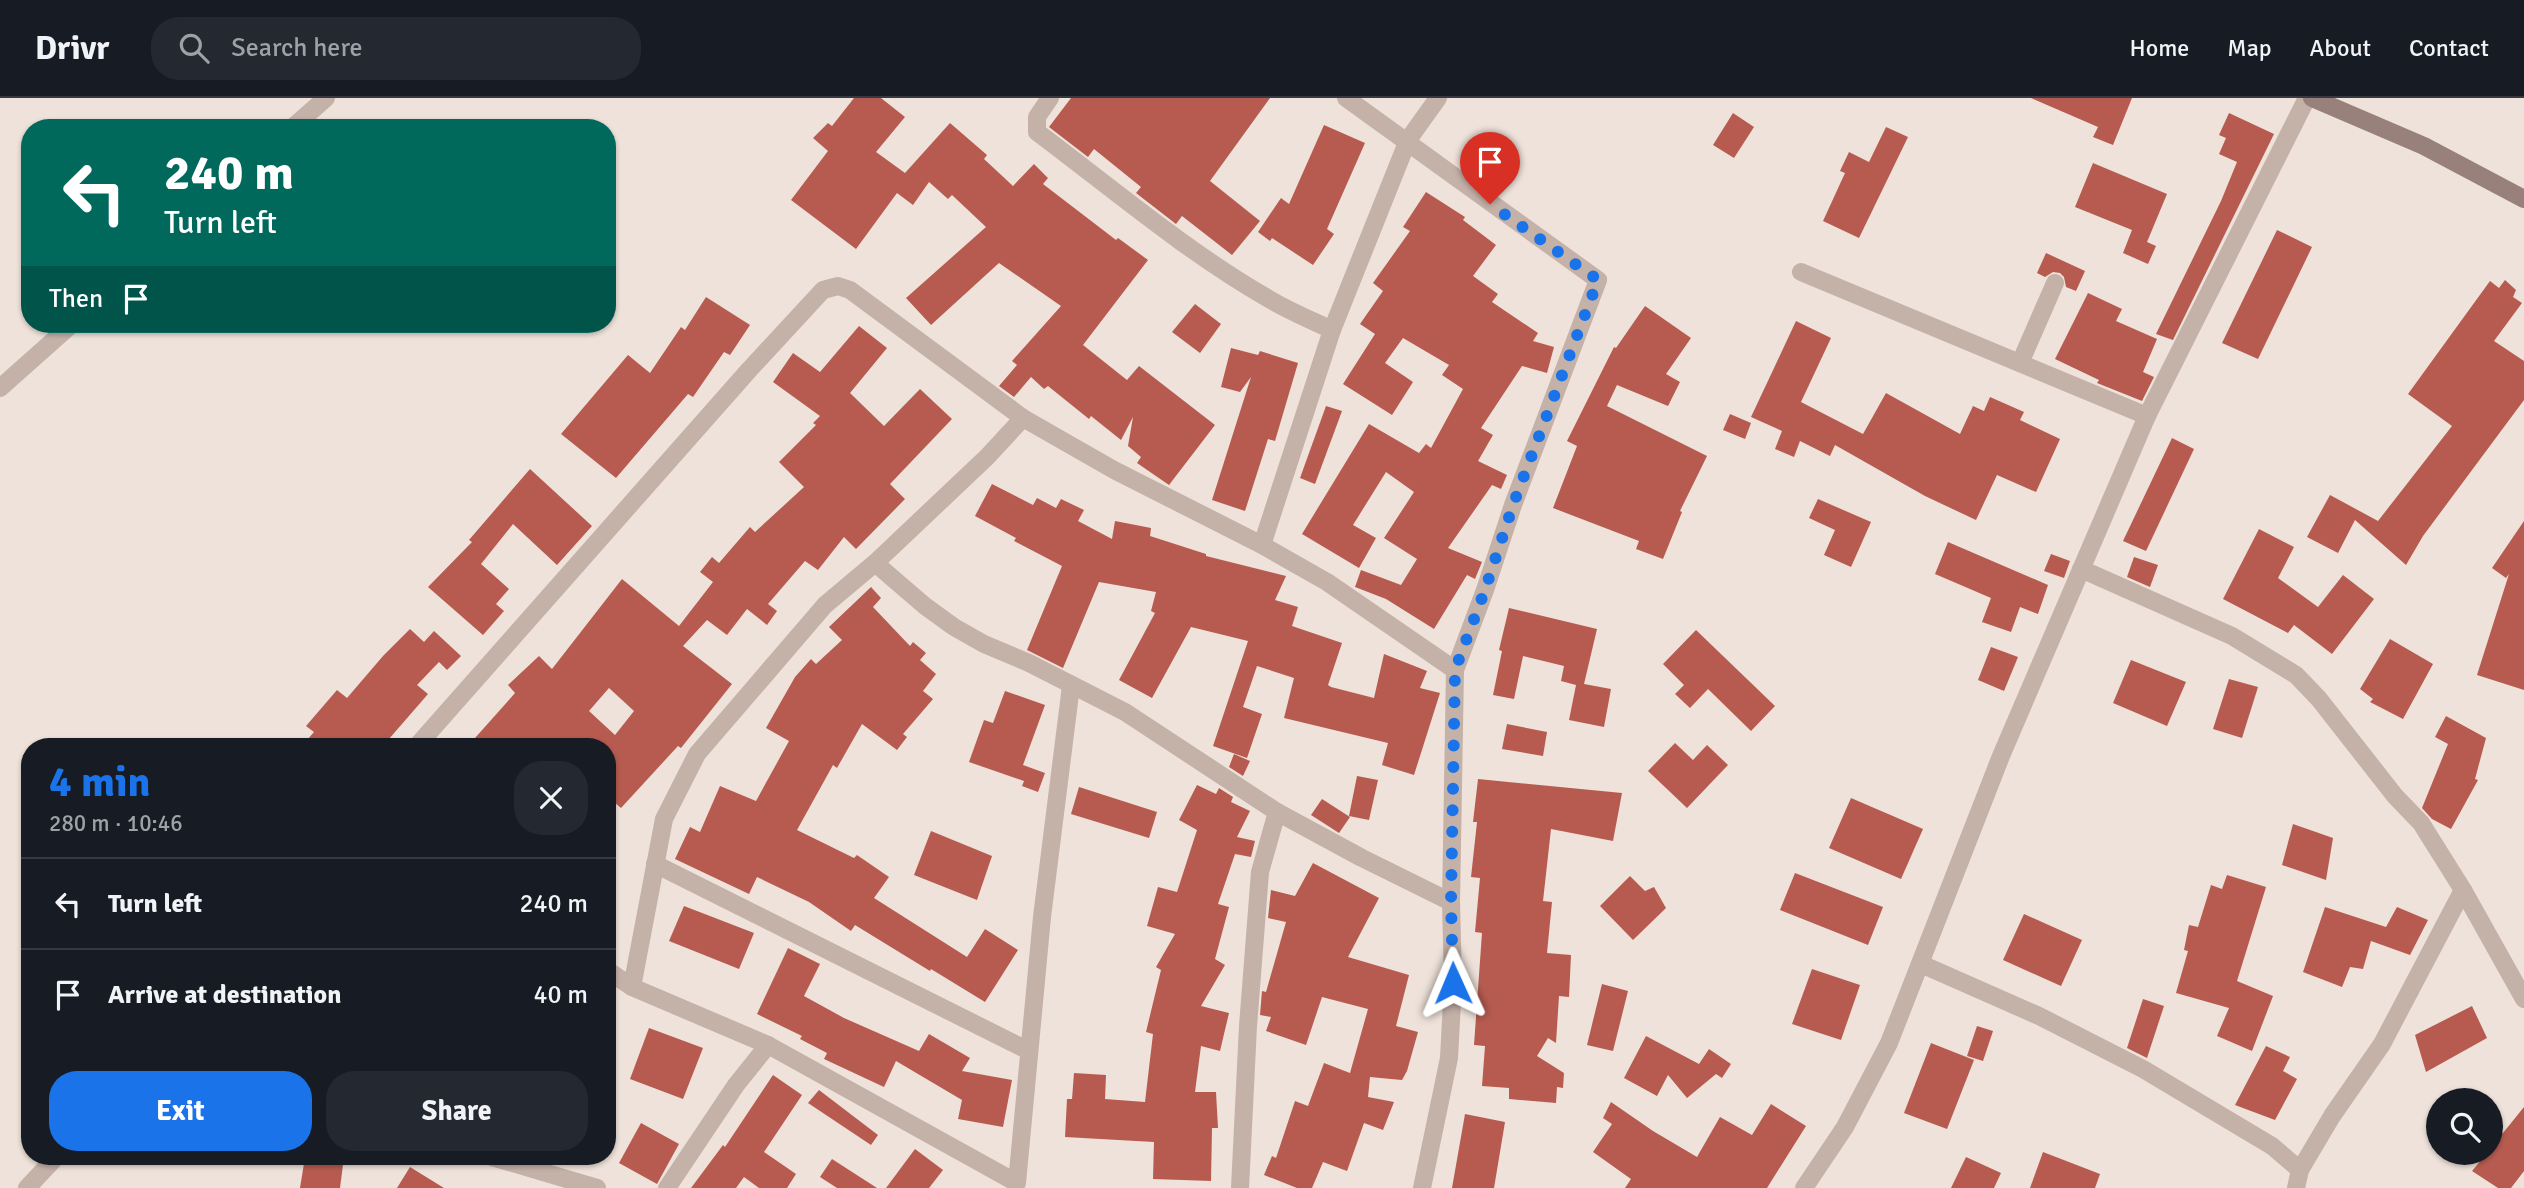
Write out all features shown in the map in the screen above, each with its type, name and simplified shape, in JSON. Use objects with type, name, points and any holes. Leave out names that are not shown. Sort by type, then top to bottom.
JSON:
[{"type":"main road","points":[[2309,98],[2424,146],[2524,199]]},
{"type":"street","points":[[302,119],[326,98]]},
{"type":"street","points":[[1050,98],[1037,117],[1038,132],[1221,268],[1269,299],[1332,330]]},
{"type":"street","points":[[1346,98],[1598,280],[1513,505],[1455,670],[1451,902],[1453,983],[1449,1058],[1422,1188]]},
{"type":"street","points":[[1262,545],[1332,330],[1408,141],[1438,98]]},
{"type":"street","points":[[1804,1188],[1844,1127],[1889,1043],[2001,756],[2147,416],[2309,98]]},
{"type":"street","points":[[1801,272],[2147,416]]},
{"type":"street","points":[[2020,363],[2055,283]]},
{"type":"street","points":[[424,738],[749,370],[823,290],[830,286],[850,290],[1023,418],[1114,470],[1262,545],[1327,582],[1455,670]]},
{"type":"street","points":[[0,388],[62,333]]},
{"type":"street","points":[[632,987],[664,819],[697,754],[825,605],[875,563],[987,457],[1023,418]]},
{"type":"street","points":[[875,563],[925,606],[984,644],[1029,663],[1125,712],[1277,812],[1451,902]]},
{"type":"street","points":[[2081,569],[2232,636],[2296,676],[2319,699],[2395,796],[2421,823],[2463,890],[2524,999]]},
{"type":"street","points":[[616,976],[632,987],[768,1045],[1017,1184],[1042,916],[1071,686]]},
{"type":"street","points":[[1240,1188],[1248,1026],[1260,872],[1277,812]]},
{"type":"street","points":[[655,864],[1029,1051]]},
{"type":"street","points":[[2295,1188],[2300,1170],[2332,1116],[2382,1044],[2463,890]]},
{"type":"street","points":[[1921,964],[2039,1016],[2143,1069],[2272,1146],[2300,1170]]},
{"type":"street","points":[[667,1188],[736,1085],[768,1045]]},
{"type":"street","points":[[27,1188],[49,1165]]},
{"type":"street","points":[[519,1165],[597,1188]]},
{"type":"building","points":[[854,98],[881,98],[905,117],[876,152],[905,173],[950,123],[987,155],[984,159],[1013,186],[1034,164],[1048,178],[1043,184],[1116,240],[1118,238],[1148,260],[1083,345],[1127,380],[1139,366],[1215,425],[1169,485],[1137,463],[1141,457],[1128,446],[1133,417],[1121,440],[1091,416],[1089,419],[1048,386],[1044,389],[1031,377],[1014,397],[999,386],[1017,365],[1012,361],[1061,306],[999,263],[931,325],[906,298],[986,227],[952,195],[948,199],[929,182],[913,205],[897,193],[856,249],[791,200],[828,151],[813,138],[828,123],[832,126]]},
{"type":"building","points":[[1071,98],[1270,98],[1210,181],[1260,221],[1232,255],[1182,216],[1176,224],[1136,193],[1141,187],[1094,149],[1088,157],[1049,127]]},
{"type":"building","points":[[2031,98],[2132,98],[2113,145],[2093,137],[2098,127]]},
{"type":"building","points":[[1733,113],[1754,127],[1734,158],[1713,145]]},
{"type":"building","points":[[2229,113],[2274,134],[2173,340],[2156,334],[2221,201],[2237,162],[2219,154],[2226,138],[2219,135]]},
{"type":"building","points":[[1324,125],[1365,143],[1327,229],[1334,234],[1313,265],[1258,232],[1281,198],[1289,204]]},
{"type":"building","points":[[1886,127],[1908,137],[1859,238],[1823,221],[1845,173],[1840,171],[1849,152],[1869,162]]},
{"type":"building","points":[[2093,163],[2167,194],[2147,242],[2156,246],[2148,264],[2123,253],[2132,230],[2075,207]]},
{"type":"building","points":[[1426,192],[1465,217],[1463,220],[1496,245],[1473,276],[1498,294],[1492,302],[1538,333],[1533,341],[1554,347],[1547,373],[1522,366],[1481,428],[1493,435],[1478,461],[1507,475],[1501,489],[1492,485],[1448,548],[1482,562],[1475,579],[1467,575],[1434,629],[1386,599],[1355,587],[1361,570],[1401,585],[1417,559],[1384,538],[1414,492],[1386,472],[1353,525],[1376,538],[1359,568],[1302,534],[1369,424],[1419,453],[1426,444],[1431,448],[1463,389],[1442,375],[1449,365],[1403,338],[1385,363],[1413,382],[1392,415],[1343,384],[1375,334],[1360,324],[1383,291],[1373,283],[1410,231],[1403,227]]},
{"type":"building","points":[[2277,230],[2312,247],[2258,359],[2222,343]]},
{"type":"building","points":[[2046,253],[2085,271],[2076,291],[2066,287],[2064,277],[2060,273],[2053,272],[2045,277],[2037,273]]},
{"type":"building","points":[[2505,280],[2516,290],[2513,297],[2522,303],[2494,341],[2524,361],[2524,400],[2423,536],[2406,565],[2355,520],[2338,553],[2307,537],[2330,495],[2378,521],[2452,426],[2408,394],[2490,281],[2499,288]]},
{"type":"building","points":[[2088,293],[2122,309],[2116,321],[2157,339],[2143,372],[2154,377],[2142,401],[2097,383],[2099,380],[2055,359]]},
{"type":"building","points":[[706,297],[750,325],[730,355],[724,352],[693,397],[688,394],[616,478],[561,434],[628,355],[650,373],[681,327],[685,330]]},
{"type":"building","points":[[1195,304],[1221,324],[1200,353],[1172,332]]},
{"type":"building","points":[[1645,306],[1691,338],[1666,374],[1680,382],[1668,406],[1617,385],[1607,406],[1707,456],[1680,511],[1682,512],[1663,559],[1636,549],[1639,541],[1553,508],[1577,446],[1567,441],[1614,347],[1616,348]]},
{"type":"building","points":[[1796,321],[1831,338],[1801,402],[1863,434],[1886,393],[1960,434],[1973,406],[1984,411],[1990,397],[2024,412],[2020,420],[2060,439],[2036,492],[1997,475],[1976,520],[1925,496],[1835,445],[1830,456],[1800,441],[1794,457],[1775,449],[1782,431],[1751,417]]},
{"type":"building","points":[[859,326],[887,348],[850,393],[884,426],[920,389],[952,419],[890,484],[905,499],[856,549],[844,537],[818,570],[805,561],[768,604],[777,611],[767,625],[747,609],[727,635],[707,620],[683,646],[732,684],[681,748],[678,746],[621,808],[616,804],[616,738],[475,738],[515,693],[508,685],[539,656],[552,669],[622,579],[679,626],[713,582],[700,572],[712,557],[719,563],[750,527],[755,532],[804,487],[779,462],[816,425],[813,423],[820,416],[773,382],[793,353],[820,372]],"holes":[[[609,688],[634,711],[615,735],[589,711]]]},
{"type":"building","points":[[1231,348],[1258,355],[1260,351],[1298,363],[1275,441],[1268,439],[1245,511],[1212,500],[1251,377],[1240,392],[1221,387]]},
{"type":"building","points":[[1326,406],[1342,411],[1315,484],[1300,478]]},
{"type":"building","points":[[1730,414],[1751,423],[1745,439],[1723,430]]},
{"type":"building","points":[[2172,438],[2194,449],[2146,551],[2123,541]]},
{"type":"building","points":[[530,469],[592,526],[557,565],[513,524],[481,564],[509,589],[496,604],[504,611],[483,635],[428,587],[472,542],[469,540]]},
{"type":"building","points":[[992,484],[1033,505],[1037,498],[1056,508],[1061,499],[1084,510],[1078,521],[1112,539],[1115,521],[1151,528],[1150,536],[1206,556],[1286,576],[1275,600],[1298,607],[1292,626],[1342,643],[1328,685],[1331,687],[1374,698],[1384,654],[1427,671],[1420,688],[1440,693],[1414,775],[1382,765],[1388,743],[1284,718],[1294,678],[1257,666],[1243,707],[1262,714],[1247,758],[1213,746],[1248,641],[1191,627],[1152,698],[1119,680],[1155,613],[1151,611],[1156,592],[1099,582],[1063,668],[1027,650],[1062,566],[1014,541],[1016,538],[975,516]]},
{"type":"building","points":[[1818,499],[1871,522],[1851,567],[1824,555],[1835,530],[1809,518]]},
{"type":"building","points":[[2524,521],[2524,690],[2477,675],[2509,574],[2506,578],[2492,568]]},
{"type":"building","points":[[2259,529],[2294,547],[2278,578],[2318,607],[2343,575],[2374,599],[2332,654],[2294,625],[2288,633],[2223,599]]},
{"type":"building","points":[[1948,542],[2048,585],[2038,614],[2020,607],[2011,632],[1982,622],[1991,598],[1935,574]]},
{"type":"building","points":[[2051,554],[2070,561],[2064,578],[2044,571]]},
{"type":"building","points":[[2134,557],[2158,565],[2150,587],[2127,577]]},
{"type":"building","points":[[871,587],[881,598],[873,607],[910,646],[913,642],[926,653],[920,660],[936,674],[923,691],[933,699],[903,734],[907,737],[897,750],[862,724],[837,768],[833,765],[797,830],[854,858],[857,855],[889,877],[874,898],[967,957],[985,929],[1018,950],[985,1002],[855,925],[851,931],[809,902],[757,877],[749,894],[675,859],[690,827],[700,832],[720,786],[756,801],[789,741],[766,728],[795,677],[811,659],[816,664],[842,640],[829,627]]},
{"type":"building","points":[[1509,608],[1597,629],[1584,684],[1611,689],[1604,727],[1569,720],[1576,685],[1561,681],[1564,666],[1523,656],[1514,699],[1493,695],[1502,651],[1499,650]]},
{"type":"building","points":[[410,629],[424,642],[434,631],[461,656],[447,670],[439,662],[417,685],[428,694],[390,738],[309,738],[314,732],[306,726],[337,690],[347,698]]},
{"type":"building","points":[[1696,630],[1775,706],[1751,731],[1708,689],[1690,708],[1675,694],[1684,685],[1663,664]]},
{"type":"building","points":[[2390,639],[2433,664],[2403,719],[2370,702],[2373,699],[2360,689]]},
{"type":"building","points":[[1991,647],[2018,657],[2004,691],[1978,680]]},
{"type":"building","points":[[2131,660],[2186,682],[2167,726],[2113,703]]},
{"type":"building","points":[[2229,679],[2258,687],[2242,738],[2213,729]]},
{"type":"building","points":[[1005,691],[1045,705],[1023,765],[1045,773],[1038,792],[1022,786],[1024,781],[969,762],[984,720],[993,723]]},
{"type":"building","points":[[2446,716],[2486,738],[2475,779],[2478,780],[2451,829],[2432,819],[2422,808],[2448,744],[2435,737]]},
{"type":"building","points":[[1507,724],[1547,732],[1543,756],[1502,749]]},
{"type":"building","points":[[1675,743],[1693,760],[1707,745],[1728,765],[1687,808],[1648,771]]},
{"type":"building","points":[[1234,754],[1250,761],[1243,776],[1229,767]]},
{"type":"building","points":[[1357,776],[1378,780],[1369,820],[1349,816]]},
{"type":"building","points":[[1478,779],[1622,793],[1613,841],[1551,829],[1543,901],[1552,902],[1547,953],[1571,955],[1569,997],[1559,996],[1556,1043],[1548,1038],[1537,1056],[1564,1073],[1563,1088],[1557,1087],[1556,1103],[1509,1099],[1509,1088],[1482,1086],[1485,1046],[1474,1045],[1482,933],[1475,932],[1480,878],[1471,877]]},
{"type":"building","points":[[1197,785],[1216,794],[1219,788],[1233,797],[1231,802],[1250,811],[1237,837],[1255,841],[1251,857],[1235,854],[1218,904],[1229,907],[1215,959],[1225,965],[1201,1006],[1229,1013],[1220,1051],[1201,1046],[1195,1092],[1216,1092],[1218,1128],[1212,1128],[1211,1181],[1153,1179],[1154,1142],[1065,1137],[1067,1099],[1072,1099],[1074,1073],[1106,1075],[1105,1099],[1145,1102],[1153,1034],[1146,1032],[1161,970],[1156,967],[1175,934],[1147,926],[1158,887],[1177,892],[1197,830],[1179,820]]},
{"type":"building","points":[[1079,787],[1157,812],[1149,838],[1071,814]]},
{"type":"building","points":[[1851,798],[1923,829],[1901,879],[1829,848]]},
{"type":"building","points":[[1322,799],[1350,817],[1339,833],[1311,815]]},
{"type":"building","points":[[2293,824],[2333,838],[2326,880],[2282,865]]},
{"type":"building","points":[[931,831],[992,856],[977,900],[914,875]]},
{"type":"building","points":[[1313,863],[1379,898],[1348,957],[1409,975],[1396,1026],[1418,1032],[1402,1080],[1370,1077],[1368,1097],[1394,1102],[1383,1130],[1364,1123],[1347,1171],[1323,1162],[1312,1188],[1297,1188],[1264,1175],[1272,1156],[1276,1158],[1295,1101],[1308,1106],[1324,1063],[1350,1073],[1368,1009],[1322,997],[1306,1045],[1266,1031],[1271,1017],[1260,1015],[1262,991],[1266,992],[1286,922],[1268,918],[1271,890],[1295,896]]},
{"type":"building","points":[[1795,873],[1883,907],[1868,945],[1780,910]]},
{"type":"building","points":[[2227,875],[2266,887],[2237,981],[2273,996],[2252,1051],[2217,1036],[2229,1008],[2176,993],[2188,951],[2184,950],[2189,925],[2198,927],[2211,885],[2222,889]]},
{"type":"building","points":[[1630,876],[1645,891],[1654,887],[1666,908],[1633,940],[1600,906]]},
{"type":"building","points":[[684,906],[754,933],[739,969],[669,941]]},
{"type":"building","points":[[2325,907],[2386,927],[2397,907],[2428,920],[2410,955],[2371,941],[2363,969],[2350,967],[2342,987],[2303,972]]},
{"type":"building","points":[[2024,914],[2082,940],[2061,986],[2003,960]]},
{"type":"building","points":[[788,948],[820,964],[804,996],[844,1018],[919,1051],[929,1034],[970,1058],[962,1071],[1012,1080],[1003,1127],[958,1119],[962,1100],[896,1061],[884,1087],[824,1059],[827,1053],[800,1039],[802,1036],[757,1014]]},
{"type":"building","points":[[1812,969],[1860,985],[1841,1040],[1792,1024]]},
{"type":"building","points":[[1602,984],[1628,991],[1613,1051],[1587,1045]]},
{"type":"building","points":[[2143,999],[2164,1006],[2147,1058],[2127,1048]]},
{"type":"building","points":[[2472,1006],[2487,1038],[2426,1072],[2415,1035]]},
{"type":"building","points":[[1977,1026],[1993,1031],[1983,1061],[1967,1056]]},
{"type":"building","points":[[649,1028],[703,1048],[683,1099],[630,1079]]},
{"type":"building","points":[[1646,1036],[1699,1064],[1709,1049],[1731,1064],[1722,1078],[1716,1074],[1687,1098],[1668,1075],[1657,1096],[1624,1078]]},
{"type":"building","points":[[1931,1043],[1974,1060],[1947,1129],[1904,1113]]},
{"type":"building","points":[[2266,1046],[2290,1057],[2283,1071],[2297,1079],[2275,1120],[2235,1105]]},
{"type":"building","points":[[773,1075],[802,1095],[764,1152],[796,1174],[787,1188],[759,1188],[744,1177],[736,1188],[691,1188],[723,1145],[725,1147]]},
{"type":"building","points":[[819,1090],[878,1135],[871,1145],[808,1103]]},
{"type":"building","points":[[1611,1102],[1697,1157],[1720,1117],[1752,1135],[1771,1104],[1806,1126],[1767,1188],[1625,1188],[1631,1179],[1593,1152],[1612,1124],[1603,1118]]},
{"type":"building","points":[[2524,1107],[2524,1171],[2511,1188],[2498,1188],[2472,1171],[2477,1165],[2503,1165],[2503,1133]]},
{"type":"building","points":[[1465,1114],[1505,1122],[1494,1188],[1452,1188]]},
{"type":"building","points":[[641,1123],[679,1144],[657,1184],[619,1163]]},
{"type":"building","points":[[915,1149],[943,1170],[929,1188],[886,1188]]},
{"type":"building","points":[[2043,1152],[2100,1174],[2095,1188],[2030,1188]]},
{"type":"building","points":[[1966,1157],[2001,1173],[1994,1188],[1951,1188]]},
{"type":"building","points":[[832,1159],[877,1188],[837,1188],[820,1177]]},
{"type":"building","points":[[304,1165],[343,1165],[340,1188],[300,1188]]},
{"type":"building","points":[[410,1167],[444,1188],[397,1188]]},
{"type":"route","points":[[1453,983],[1451,902],[1455,670],[1513,505],[1598,280],[1490,204]]}]
